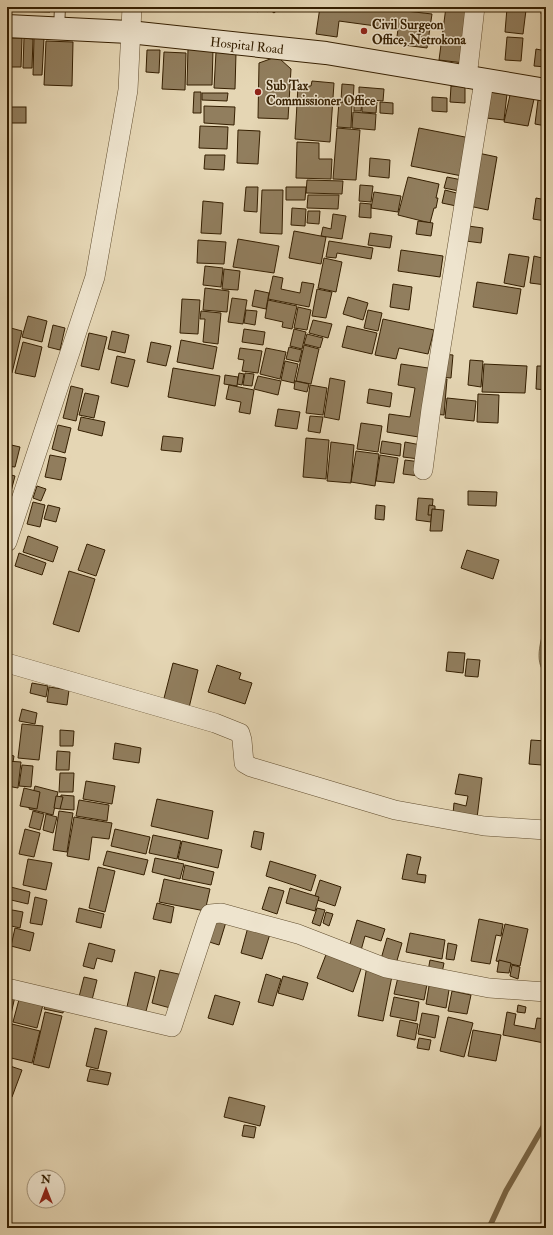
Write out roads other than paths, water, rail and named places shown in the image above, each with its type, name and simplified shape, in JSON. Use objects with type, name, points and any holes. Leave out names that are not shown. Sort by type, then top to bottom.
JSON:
[{"type":"street","points":[[7,542],[95,277],[128,90],[129,32],[132,7]]},
{"type":"street","points":[[423,470],[475,79],[475,7]]},
{"type":"street","name":"Hospital Road","points":[[7,26],[129,32],[326,53],[546,90]]},
{"type":"street","points":[[7,663],[215,723],[240,734],[244,763],[251,767],[395,810],[484,826],[546,830]]},
{"type":"street","points":[[7,988],[172,1027],[206,921],[210,914],[221,913],[298,934],[386,968],[489,988],[546,992]]},
{"type":"lane","points":[[59,29],[60,7]]},
{"type":"waterway","points":[[489,1228],[506,1191],[546,1122]]},
{"type":"place","name":"Civil Surgeon Office, Netrokona","points":[[364,31]]},
{"type":"place","name":"Sub Tax Commissioner Office","points":[[258,92]]}]
